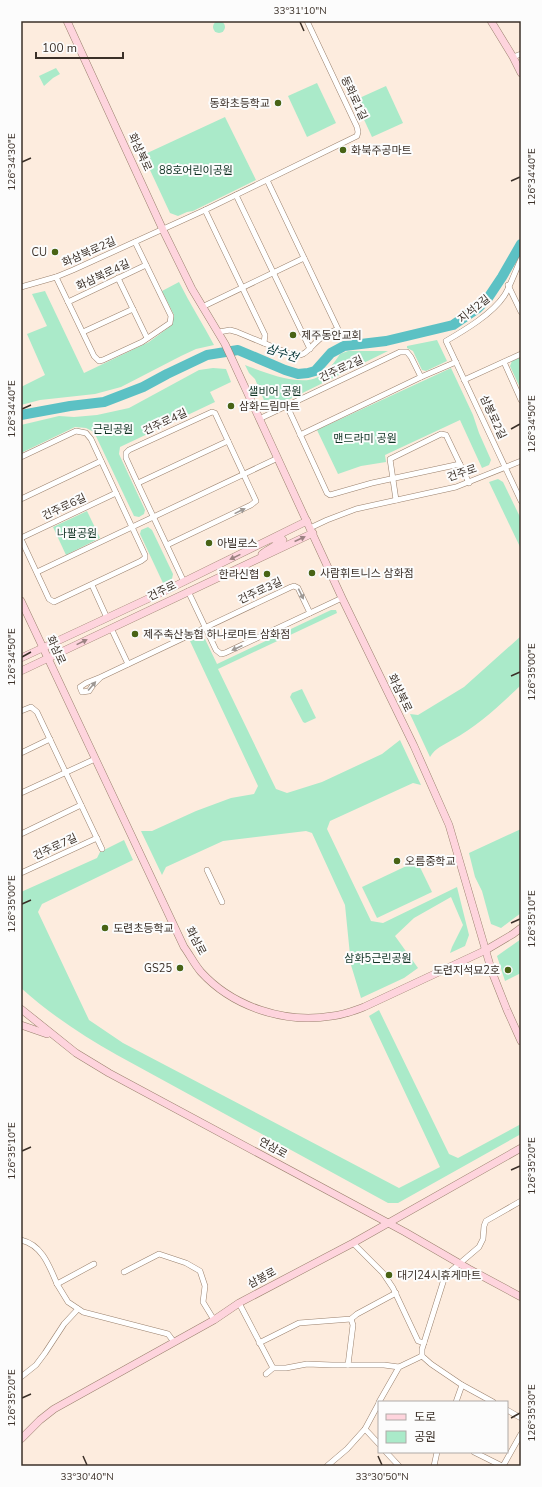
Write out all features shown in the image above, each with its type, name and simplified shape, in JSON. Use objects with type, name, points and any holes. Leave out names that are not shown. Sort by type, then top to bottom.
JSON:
[{"type":"street","name":"화삼북로","points":[[67,21],[163,230],[202,306],[225,344],[342,598],[417,753],[449,825],[492,972],[520,1037]]},
{"type":"street","name":"동화로1길","points":[[163,230],[357,136],[357,127],[307,21]]},
{"type":"street","points":[[491,21],[521,73]]},
{"type":"street","points":[[513,57],[521,54]]},
{"type":"street","points":[[219,332],[230,330],[294,356],[302,355],[321,337],[338,329],[267,180]]},
{"type":"street","points":[[236,195],[310,349]]},
{"type":"street","points":[[205,210],[265,335],[264,343]]},
{"type":"street","name":"화삼북로2길","points":[[21,287],[56,277],[163,230]]},
{"type":"street","name":"화삼북로4길","points":[[56,277],[94,356],[99,361],[147,338],[170,322],[171,319],[171,316],[135,242]]},
{"type":"street","points":[[202,306],[304,258]]},
{"type":"street","name":"지석2길","points":[[446,341],[494,307],[505,295],[508,285],[521,259]]},
{"type":"street","name":"화삼북로4길","points":[[68,302],[146,265]]},
{"type":"street","points":[[118,278],[147,338]]},
{"type":"street","points":[[508,285],[521,312]]},
{"type":"street","points":[[83,332],[133,309]]},
{"type":"street","name":"삼봉로2길","points":[[446,341],[521,501]]},
{"type":"street","name":"건주로2길","points":[[259,419],[403,352],[410,354],[421,377]]},
{"type":"street","points":[[464,380],[521,354]]},
{"type":"street","points":[[300,434],[456,362]]},
{"type":"street","points":[[504,362],[521,400]]},
{"type":"street","points":[[287,406],[327,493],[330,495],[356,487],[460,464]]},
{"type":"street","name":"건주로4길","points":[[167,545],[254,504],[256,499],[215,413],[209,413],[127,452],[126,458],[184,582]]},
{"type":"street","name":"건주로6길","points":[[21,457],[79,431],[89,435],[145,555],[144,560],[54,602],[49,599],[21,539],[116,493]]},
{"type":"street","points":[[396,500],[390,462],[391,458],[441,434],[446,435],[469,483]]},
{"type":"street","points":[[138,483],[228,441]]},
{"type":"street","points":[[37,572],[278,458]]},
{"type":"street","points":[[21,499],[101,461]]},
{"type":"street","name":"건주로","points":[[21,658],[184,582],[268,540],[310,527],[346,512],[374,504],[439,491],[469,483],[521,461]]},
{"type":"street","name":"건주로","points":[[21,671],[250,562],[310,527]]},
{"type":"street","points":[[250,562],[270,547],[283,540],[278,538],[268,540]]},
{"type":"street","points":[[92,585],[107,618]]},
{"type":"street","name":"건주로3길","points":[[206,627],[294,586],[298,588],[310,613]]},
{"type":"street","points":[[188,591],[218,652],[223,654],[342,598]]},
{"type":"street","name":"화삼로","points":[[21,601],[184,947],[194,962],[215,985],[240,1002],[260,1010],[292,1017],[331,1017],[347,1013],[364,1007],[486,950],[521,928]]},
{"type":"street","points":[[101,677],[206,627]]},
{"type":"street","points":[[111,628],[128,664]]},
{"type":"street","points":[[21,711],[29,707],[35,709],[102,849]]},
{"type":"street","points":[[21,752],[50,739]]},
{"type":"street","points":[[21,793],[95,759]]},
{"type":"street","points":[[21,834],[81,805]]},
{"type":"street","name":"건주로7길","points":[[21,873],[97,838]]},
{"type":"street","points":[[207,870],[222,902]]},
{"type":"street","name":"연삼로","points":[[21,1009],[76,1053],[109,1073],[388,1223],[469,1270],[521,1297]]},
{"type":"street","points":[[21,1025],[54,1036]]},
{"type":"street","name":"삼봉로","points":[[21,1440],[40,1420],[54,1409],[214,1320],[239,1303],[353,1243],[521,1148]]},
{"type":"street","points":[[422,1356],[424,1343],[445,1276],[479,1247],[483,1239],[486,1221],[521,1201]]},
{"type":"street","points":[[21,1240],[29,1242],[40,1251],[68,1302],[78,1309],[83,1312],[168,1334],[174,1342]]},
{"type":"street","points":[[353,1243],[383,1274],[396,1293],[418,1341],[424,1343]]},
{"type":"street","points":[[124,1272],[159,1254],[186,1263],[200,1270],[205,1286],[203,1302],[214,1320]]},
{"type":"street","points":[[57,1284],[94,1264]]},
{"type":"street","points":[[259,1343],[296,1324],[351,1320],[357,1314],[396,1293]]},
{"type":"street","points":[[239,1303],[273,1368]]},
{"type":"street","points":[[21,1376],[36,1364],[64,1324],[78,1309]]},
{"type":"street","points":[[348,1365],[353,1324],[351,1320]]},
{"type":"street","points":[[266,1374],[273,1368],[286,1368],[307,1364],[384,1365],[399,1367],[422,1356]]},
{"type":"street","points":[[422,1356],[462,1385],[491,1401]]},
{"type":"street","points":[[380,1401],[399,1367]]},
{"type":"street","points":[[456,1401],[462,1385]]},
{"type":"street","points":[[327,1466],[347,1449],[365,1429],[378,1404]]},
{"type":"street","points":[[508,1411],[521,1418]]},
{"type":"street","points":[[365,1429],[378,1443]]},
{"type":"street","points":[[476,1453],[503,1466],[521,1434]]},
{"type":"street","points":[[387,1453],[398,1466]]},
{"type":"street","points":[[434,1466],[437,1453]]},
{"type":"green space","points":[[217,21],[221,21],[225,27],[221,33],[217,33],[213,29],[213,25]]},
{"type":"green space","points":[[56,68],[60,74],[44,86],[39,76]]},
{"type":"green space","points":[[317,83],[336,123],[307,137],[288,96]]},
{"type":"green space","points":[[386,86],[403,123],[372,137],[355,100]]},
{"type":"green space","name":"88호어린이공원","points":[[225,117],[256,180],[193,211],[178,216],[170,213],[143,155]]},
{"type":"green space","points":[[179,282],[214,345],[196,349],[121,387],[95,394],[40,400],[21,405],[21,387],[45,375],[27,334],[47,326],[32,294],[45,291],[84,373],[149,342],[172,325],[174,315],[162,291]]},
{"type":"green space","points":[[437,340],[447,361],[426,371],[422,370],[413,351],[407,348],[407,346]]},
{"type":"green space","name":"샐비어 공원","points":[[348,351],[388,351],[272,408],[266,405],[255,379],[249,373],[245,365],[282,377],[310,380],[325,372],[340,354]]},
{"type":"green space","points":[[521,357],[521,390],[510,366],[512,361]]},
{"type":"green space","name":"근린공원","points":[[213,368],[226,369],[231,382],[210,392],[215,402],[120,447],[119,454],[145,510],[144,514],[139,517],[134,516],[94,432],[86,428],[75,427],[21,453],[21,425],[59,416],[74,417],[97,415],[129,408],[199,370]]},
{"type":"green space","name":"맨드라미 공원","points":[[451,368],[473,415],[491,460],[489,465],[482,468],[460,420],[385,455],[386,462],[361,466],[338,474],[317,430]]},
{"type":"green space","points":[[498,479],[503,482],[521,519],[521,549],[489,482]]},
{"type":"green space","name":"나팔공원","points":[[87,511],[100,538],[66,555],[53,527]]},
{"type":"green space","points":[[148,527],[152,530],[173,574],[172,579],[163,583],[140,534],[141,530]]},
{"type":"green space","name":"삼화5근린공원","points":[[331,610],[336,610],[337,613],[218,669],[276,789],[287,793],[322,782],[382,754],[400,740],[421,785],[413,783],[330,821],[327,829],[371,921],[383,923],[457,887],[469,935],[465,946],[450,953],[463,925],[451,897],[414,918],[395,936],[418,968],[404,978],[361,998],[351,965],[345,905],[312,833],[306,831],[223,841],[166,867],[162,875],[141,831],[152,831],[196,811],[231,798],[254,794],[258,786],[190,641],[200,638],[205,639],[217,664]]},
{"type":"green space","points":[[521,636],[521,685],[479,722],[437,749],[430,757],[410,714],[418,715],[464,687]]},
{"type":"green space","points":[[302,689],[316,718],[305,723],[303,722],[290,697],[292,693]]},
{"type":"green space","points":[[521,829],[521,913],[501,928],[491,924],[482,891],[475,877],[469,853]]},
{"type":"green space","points":[[124,840],[133,860],[42,904],[38,912],[89,1020],[123,1043],[399,1188],[440,1167],[369,1016],[379,1010],[449,1154],[458,1158],[521,1124],[521,1134],[398,1203],[388,1203],[117,1055],[55,1016],[21,988],[21,892],[97,858],[100,852]]},
{"type":"green space","points":[[417,861],[432,892],[377,918],[362,887]]},
{"type":"green space","points":[[521,939],[521,973],[505,981],[497,956]]},
{"type":"waterway","name":"삼수천","points":[[21,415],[70,406],[104,402],[143,387],[207,355],[238,350],[285,370],[298,374],[308,373],[315,371],[331,353],[344,346],[386,341],[453,325],[478,308],[488,298],[521,244]]},
{"type":"place","name":"동화초등학교","points":[[278,103]]},
{"type":"place","name":"화북주공마트","points":[[343,150]]},
{"type":"place","name":"CU","points":[[55,252]]},
{"type":"place","name":"제주동안교회","points":[[293,335]]},
{"type":"place","name":"삼화드림마트","points":[[231,406]]},
{"type":"place","name":"아빌로스","points":[[209,543]]},
{"type":"place","name":"사람휘트니스 삼화점","points":[[312,573]]},
{"type":"place","name":"한라신협","points":[[267,574]]},
{"type":"place","name":"제주축산농협 하나로마트 삼화점","points":[[135,634]]},
{"type":"place","name":"오름중학교","points":[[397,861]]},
{"type":"place","name":"도련초등학교","points":[[105,928]]},
{"type":"place","name":"GS25","points":[[180,968]]},
{"type":"place","name":"도련지석묘2호","points":[[508,970]]},
{"type":"place","name":"대기24시휴게마트","points":[[389,1275]]}]
